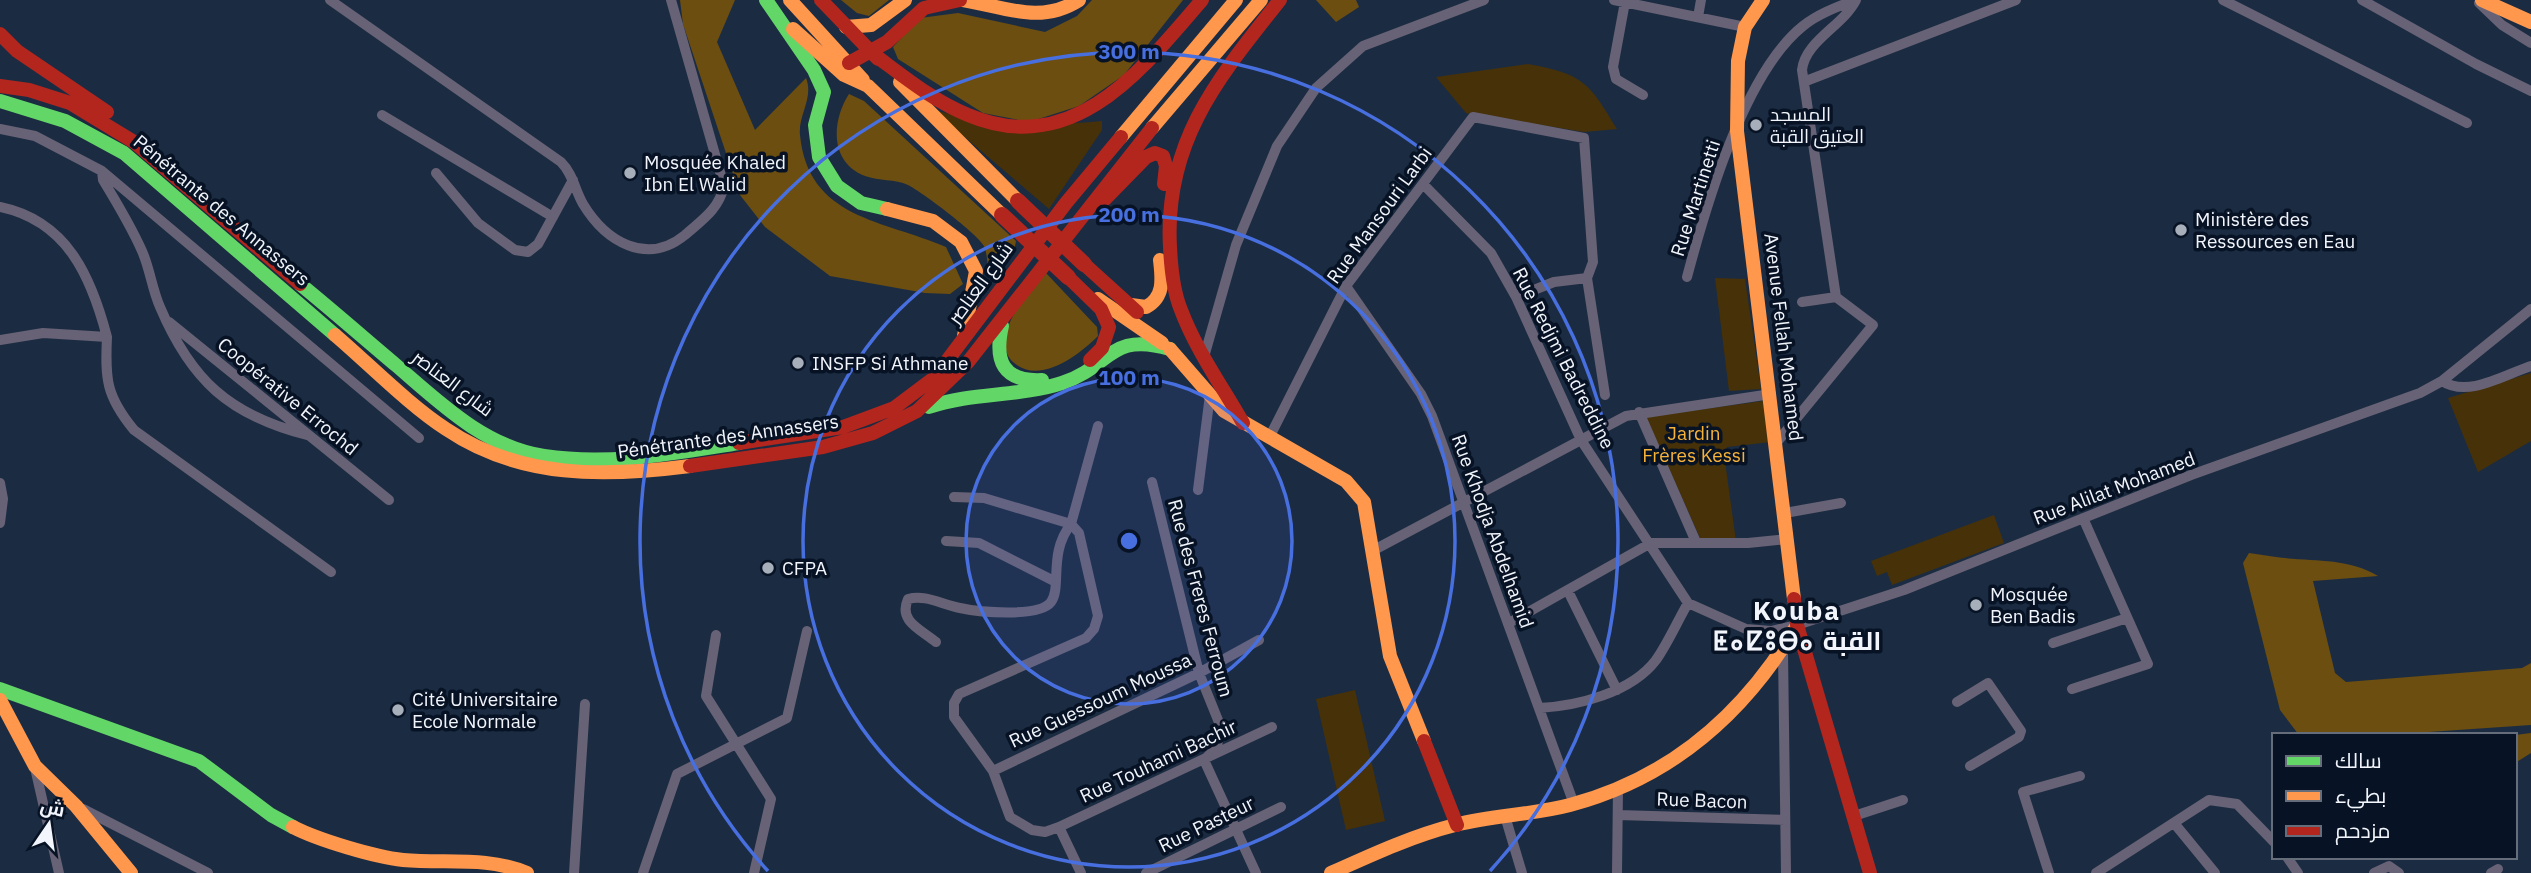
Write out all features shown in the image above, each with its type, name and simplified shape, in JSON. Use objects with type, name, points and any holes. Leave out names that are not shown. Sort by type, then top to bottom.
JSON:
[{"type":"main road","points":[[790,0],[868,86],[1102,309],[1111,324],[1110,339],[1095,358],[1049,379],[1029,382],[1010,376],[1000,362],[996,345],[1007,312]]},
{"type":"main road","points":[[821,0],[1018,201],[1131,306],[1224,411],[1346,481],[1364,502],[1390,656],[1457,825]]},
{"type":"main road","points":[[846,27],[863,29],[875,24],[905,0]]},
{"type":"main road","points":[[849,62],[887,42],[908,19],[925,6],[962,0],[980,2],[1024,16],[1058,12],[1079,0]]},
{"type":"main road","points":[[869,51],[942,101],[982,121],[1030,129],[1069,122],[1103,104],[1143,67],[1202,0]]},
{"type":"main road","name":"شارع العناصر","points":[[0,86],[50,96],[101,120],[134,142],[457,418],[499,443],[542,456],[586,460],[633,459],[843,427],[894,408],[934,378],[962,345],[1066,203],[1236,0]]},
{"type":"main road","name":"Pénétrante des Annassers","points":[[0,101],[36,108],[82,127],[124,153],[445,429],[476,447],[527,467],[619,475],[814,449],[869,435],[908,415],[939,393],[977,353],[1117,170],[1261,0]]},
{"type":"main road","points":[[1256,430],[1204,357],[1180,309],[1168,238],[1179,154],[1190,123],[1204,99],[1280,0]]},
{"type":"main road","points":[[1745,27],[1763,0]]},
{"type":"main road","points":[[2479,0],[2531,22]]},
{"type":"main road","points":[[766,2],[844,75],[868,86]]},
{"type":"main road","points":[[766,2],[814,70],[824,92],[815,125],[819,158],[837,186],[861,203],[933,220],[961,242],[976,271],[973,299],[962,345]]},
{"type":"main road","name":"Avenue Fellah Mohamed","points":[[1745,27],[1738,61],[1737,131],[1797,625],[1870,873]]},
{"type":"main road","points":[[0,34],[17,51],[118,118],[245,235]]},
{"type":"main road","points":[[1069,232],[1146,157],[1155,153],[1163,156],[1166,166],[1159,226],[1162,289],[1155,304],[1146,307],[1131,306]]},
{"type":"main road","points":[[1068,277],[1170,349]]},
{"type":"main road","points":[[908,415],[959,397],[1035,390],[1066,382],[1125,346],[1143,341],[1170,349]]},
{"type":"main road","points":[[1331,873],[1414,837],[1457,825],[1574,804],[1618,788],[1674,761],[1701,743],[1755,689],[1783,652],[1797,625]]},
{"type":"main road","points":[[0,689],[199,761],[271,816],[310,836],[401,860],[527,873]]},
{"type":"main road","points":[[0,700],[35,766],[76,806],[131,873]]},
{"type":"street","points":[[330,0],[561,162],[586,208],[602,226],[615,237],[643,250],[670,247],[713,211],[722,198],[724,186],[671,0]]},
{"type":"street","points":[[1204,357],[1236,245],[1277,146],[1316,88],[1363,46],[1484,0]]},
{"type":"street","points":[[1614,0],[1745,27]]},
{"type":"street","points":[[1698,17],[1701,0]]},
{"type":"street","points":[[1776,443],[1873,325],[1836,297],[1802,70],[1808,54],[1844,19],[1856,0]]},
{"type":"street","name":"Rue Martinetti","points":[[1687,277],[1737,131],[1771,61],[1801,27],[1827,11],[1856,0]]},
{"type":"street","points":[[1805,81],[2016,0]]},
{"type":"street","points":[[2223,0],[2467,123]]},
{"type":"street","points":[[2362,0],[2476,64],[2531,91]]},
{"type":"street","points":[[2479,0],[2502,24],[2531,43]]},
{"type":"street","points":[[1625,2],[1613,67],[1616,79],[1643,95]]},
{"type":"street","points":[[382,116],[553,217]]},
{"type":"street","name":"Rue Mansouri Larbi","points":[[1256,430],[1346,286],[1474,117],[1584,138],[1593,262],[1587,278]]},
{"type":"street","points":[[0,129],[35,136],[102,171],[419,438]]},
{"type":"street","points":[[102,171],[103,180],[143,252],[158,305],[196,373],[221,396],[266,424],[307,435]]},
{"type":"street","points":[[436,173],[478,223],[515,250],[528,252],[534,249],[573,180]]},
{"type":"street","name":"Rue Redjmi Badreddine","points":[[1423,184],[1491,253],[1516,297],[1581,440],[1688,603]]},
{"type":"street","points":[[0,207],[44,222],[69,249],[96,294],[107,337],[106,385],[118,411],[134,430],[331,572]]},
{"type":"street","points":[[1516,297],[1554,282],[1587,278],[1605,396]]},
{"type":"street","name":"Rue Khodja Abdelhamid","points":[[1346,286],[1421,394],[1509,623],[1574,804]]},
{"type":"street","points":[[1802,302],[1836,297]]},
{"type":"street","name":"Rue Alilat Mohamed","points":[[1797,625],[1904,590],[2191,475],[2420,393],[2442,381],[2531,309]]},
{"type":"street","name":"Coopérative Errochd","points":[[166,319],[389,500]]},
{"type":"street","points":[[0,340],[43,333],[107,337]]},
{"type":"street","points":[[2442,381],[2450,387],[2466,388],[2531,366]]},
{"type":"street","points":[[1374,550],[1464,504],[1610,423],[1639,412],[1770,394]]},
{"type":"street","points":[[1198,490],[1210,395]]},
{"type":"street","points":[[1639,412],[1696,542]]},
{"type":"street","points":[[936,642],[905,617],[903,610],[908,599],[918,596],[979,611],[1026,611],[1043,608],[1051,602],[1058,546],[1071,524],[1098,426]]},
{"type":"street","name":"Rue des Freres Ferroum","points":[[1152,482],[1199,673],[1220,725],[1217,747],[1204,760]]},
{"type":"street","points":[[0,483],[3,499],[0,523]]},
{"type":"street","points":[[954,497],[985,498],[1071,524],[1079,533],[1098,616],[1094,629],[1086,638],[959,694],[954,703],[954,717],[993,771],[1010,817],[1032,830],[1045,832],[1059,827],[1081,873]]},
{"type":"street","points":[[1785,513],[1841,503]]},
{"type":"street","points":[[2072,689],[2148,664],[2083,518]]},
{"type":"street","points":[[1509,623],[1651,543],[1748,543],[1788,539]]},
{"type":"street","points":[[946,541],[979,543],[1054,581]]},
{"type":"street","points":[[1569,591],[1617,690]]},
{"type":"street","points":[[1539,708],[1574,706],[1617,690],[1654,662],[1688,603],[1746,629],[1772,631],[1797,625]]},
{"type":"street","points":[[2053,643],[2127,618]]},
{"type":"street","points":[[643,873],[677,774],[787,718],[807,631]]},
{"type":"street","points":[[716,635],[706,696],[771,799],[754,873]]},
{"type":"street","name":"Rue Guessoum Moussa","points":[[993,771],[1199,673],[1259,640]]},
{"type":"street","points":[[1783,652],[1786,873]]},
{"type":"street","points":[[1956,702],[1988,683],[2021,732],[2019,737],[1970,766]]},
{"type":"street","points":[[574,873],[585,704]]},
{"type":"street","name":"Rue Touhami Bachir","points":[[1059,827],[1272,727]]},
{"type":"street","points":[[1204,760],[1256,873]]},
{"type":"street","points":[[35,766],[59,873]]},
{"type":"street","points":[[2049,873],[2024,792],[2080,776]]},
{"type":"street","points":[[1616,873],[1618,788]]},
{"type":"street","points":[[1854,816],[1903,800]]},
{"type":"street","points":[[2096,873],[2209,800],[2227,800],[2243,809],[2272,840]]},
{"type":"street","points":[[76,806],[208,873]]},
{"type":"street","name":"Rue Pasteur","points":[[1146,873],[1281,807]]},
{"type":"street","name":"Rue Bacon","points":[[1618,815],[1785,820]]},
{"type":"street","points":[[1505,816],[1522,873]]},
{"type":"street","points":[[2174,823],[2215,873]]},
{"type":"street","points":[[2374,873],[2389,866],[2399,873]]},
{"type":"green space","points":[[1528,64],[1561,72],[1583,83],[1599,100],[1617,129],[1584,132],[1466,113],[1436,77]]},
{"type":"green space","points":[[932,109],[992,121],[1102,121],[1102,130],[1049,209]]},
{"type":"green space","points":[[1715,278],[1745,279],[1761,389],[1729,391]]},
{"type":"green space","points":[[2531,373],[2531,441],[2478,472],[2448,398]]},
{"type":"green space","name":"Jardin Frères Kessi","points":[[1763,401],[1771,442],[1727,447],[1724,454],[1736,541],[1700,538],[1646,417]]},
{"type":"green space","points":[[1994,515],[2004,543],[1892,585],[1887,572],[1877,576],[1871,561]]},
{"type":"green space","points":[[1355,690],[1385,821],[1346,830],[1316,699]]},
{"type":"shaded area","points":[[680,0],[735,0],[717,42],[755,130],[806,78],[808,93],[800,135],[806,163],[817,184],[833,200],[853,212],[946,247],[963,284],[950,294],[925,293],[830,276],[765,227],[740,195],[683,24]]},
{"type":"shaded area","points":[[841,0],[889,0],[869,16],[857,13]]},
{"type":"shaded area","points":[[1092,0],[1183,0],[1124,75],[1079,106],[1029,122],[983,113],[898,59],[893,47],[920,18],[958,13],[1045,32],[1077,16]]},
{"type":"shaded area","points":[[1316,0],[1356,0],[1359,7],[1336,22]]},
{"type":"shaded area","points":[[849,94],[864,101],[1016,241],[1014,251],[988,267],[985,249],[980,240],[937,204],[908,185],[870,178],[845,162],[837,141],[837,129],[843,105]]},
{"type":"shaded area","points":[[1046,273],[1097,327],[1098,336],[1070,359],[1058,365],[1035,371],[1023,369],[1007,354],[1006,333],[1026,296]]},
{"type":"shaded area","points":[[2249,553],[2342,563],[2378,576],[2313,581],[2335,673],[2346,682],[2522,668],[2531,663],[2531,725],[2413,733],[2297,733],[2280,710],[2243,563]]},
{"type":"shaded area","points":[[2531,733],[2531,753],[2517,762],[2517,735]]},
{"type":"traffic: fast","points":[[766,0],[814,70],[824,92],[815,125],[819,157],[837,186],[861,203],[887,209]]},
{"type":"traffic: fast","points":[[0,101],[65,121],[124,153],[335,335]]},
{"type":"traffic: fast","points":[[300,284],[447,409],[483,434],[523,451],[544,456],[593,460],[667,454],[739,443]]},
{"type":"traffic: fast","points":[[1002,326],[999,349],[1004,367],[1018,377],[1042,380]]},
{"type":"traffic: fast","points":[[929,407],[1062,383],[1078,376],[1112,353],[1134,344],[1170,349]]},
{"type":"traffic: fast","points":[[0,689],[199,761],[271,815],[293,827]]},
{"type":"traffic: slow","points":[[790,0],[863,80]]},
{"type":"traffic: slow","points":[[846,27],[871,25],[905,0]]},
{"type":"traffic: slow","points":[[963,0],[1036,13],[1050,12],[1079,0]]},
{"type":"traffic: slow","points":[[1121,137],[1236,0]]},
{"type":"traffic: slow","points":[[1152,128],[1261,0]]},
{"type":"traffic: slow","points":[[1763,0],[1745,27],[1738,61],[1737,131],[1794,599]]},
{"type":"traffic: slow","points":[[2482,0],[2531,22]]},
{"type":"traffic: slow","points":[[793,29],[844,75],[868,86],[1002,215]]},
{"type":"traffic: slow","points":[[900,82],[1018,201]]},
{"type":"traffic: slow","points":[[887,209],[933,221],[961,242],[976,271],[964,336]]},
{"type":"traffic: slow","points":[[1131,305],[1146,307],[1156,298],[1161,286],[1160,260]]},
{"type":"traffic: slow","points":[[1098,299],[1162,343]]},
{"type":"traffic: slow","points":[[335,335],[432,419],[474,445],[503,457],[533,466],[595,472],[690,466]]},
{"type":"traffic: slow","points":[[1170,349],[1224,411],[1346,481],[1364,502],[1390,656],[1424,741]]},
{"type":"traffic: slow","points":[[1331,873],[1439,829],[1570,805],[1641,778],[1702,738],[1729,714],[1754,686],[1797,625]]},
{"type":"traffic: slow","points":[[0,700],[35,766],[76,806],[131,873]]},
{"type":"traffic: slow","points":[[293,827],[362,852],[391,858],[481,862],[527,873]]},
{"type":"traffic: jam","points":[[821,0],[878,59]]},
{"type":"traffic: jam","points":[[849,63],[887,42],[924,8],[960,0]]},
{"type":"traffic: jam","points":[[869,51],[954,109],[1006,126],[1040,126],[1072,117],[1102,101],[1154,54],[1202,0]]},
{"type":"traffic: jam","points":[[1243,423],[1202,354],[1178,303],[1171,263],[1170,209],[1176,175],[1186,143],[1200,113],[1216,85],[1280,0]]},
{"type":"traffic: jam","points":[[0,34],[17,51],[107,112]]},
{"type":"traffic: jam","points":[[0,86],[29,90],[70,103],[134,142],[300,284]]},
{"type":"traffic: jam","points":[[690,466],[823,447],[873,433],[917,411],[968,362],[1152,128]]},
{"type":"traffic: jam","points":[[739,443],[843,427],[894,408],[934,378],[1066,203],[1121,137]]},
{"type":"traffic: jam","points":[[1105,199],[1146,157],[1155,153],[1163,156],[1166,166],[1164,184]]},
{"type":"traffic: jam","points":[[1018,201],[1084,264]]},
{"type":"traffic: jam","points":[[1002,215],[1068,277]]},
{"type":"traffic: jam","points":[[1084,264],[1137,312]]},
{"type":"traffic: jam","points":[[1068,277],[1101,309],[1109,327],[1102,348],[1090,360]]},
{"type":"traffic: jam","points":[[1794,599],[1797,625],[1870,873]]},
{"type":"traffic: jam","points":[[1424,741],[1457,825]]},
{"type":"place","name":"المسجد العتيق القبة","points":[[1756,125]]},
{"type":"place","name":"Mosquée Khaled Ibn El Walid","points":[[630,173]]},
{"type":"place","name":"Ministère des Ressources en Eau","points":[[2181,230]]},
{"type":"place","name":"INSFP Si Athmane","points":[[798,363]]},
{"type":"place","name":"CFPA","points":[[768,568]]},
{"type":"place","name":"Mosquée Ben Badis","points":[[1976,605]]},
{"type":"place","name":"Cité Universitaire Ecole Normale","points":[[398,710]]},
{"type":"district","name":"Kouba ⵟⴰⵇⵓⴱⴰ القبة","points":[[1797,626]]}]
